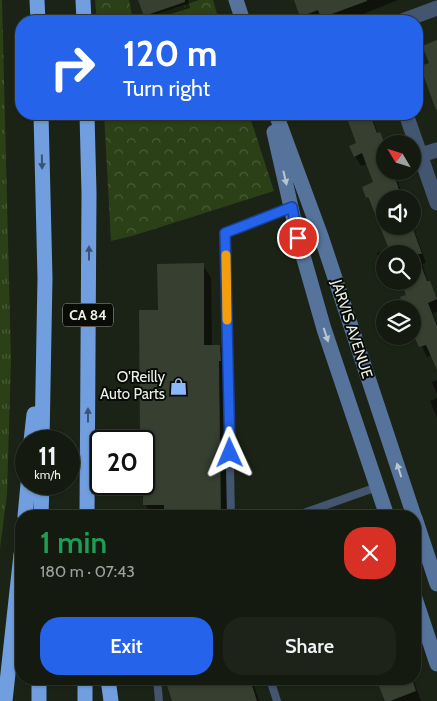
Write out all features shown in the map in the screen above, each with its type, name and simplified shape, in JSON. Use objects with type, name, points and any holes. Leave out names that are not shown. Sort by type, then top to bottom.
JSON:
[{"type":"highway","points":[[37,0],[38,15]]},
{"type":"highway","points":[[83,0],[84,15]]},
{"type":"highway","name":"CA 84","points":[[41,120],[45,278],[42,430]]},
{"type":"highway","name":"CA 84","points":[[87,120],[89,203],[87,510]]},
{"type":"highway","points":[[32,430],[45,278]]},
{"type":"highway","points":[[26,510],[27,495]]},
{"type":"highway","points":[[41,510],[42,495]]},
{"type":"highway","points":[[5,701],[15,609]]},
{"type":"highway","points":[[38,701],[39,685]]},
{"type":"highway","points":[[85,685],[85,701]]},
{"type":"highway","points":[[109,685],[111,701]]},
{"type":"street","points":[[236,0],[241,15]]},
{"type":"street","points":[[418,15],[437,8]]},
{"type":"street","name":"JARVIS AVENUE","points":[[271,120],[298,238],[324,329],[385,510]]},
{"type":"street","name":"JARVIS AVENUE","points":[[278,120],[321,236],[413,510]]},
{"type":"street","points":[[408,120],[414,135]]},
{"type":"street","points":[[437,150],[421,155],[437,203]]},
{"type":"street","name":"JARVIS AVENUE","points":[[421,535],[437,584]]},
{"type":"street","points":[[421,616],[437,664]]},
{"type":"lane","points":[[231,510],[225,233],[292,207]]},
{"type":"lane","points":[[312,510],[378,487]]},
{"type":"lane","points":[[158,685],[159,701]]},
{"type":"lane","points":[[272,685],[277,701]]},
{"type":"green space","points":[[0,0],[2,0],[11,360],[7,494],[0,549]]},
{"type":"green space","points":[[95,0],[129,0],[132,15],[96,15]]},
{"type":"green space","points":[[199,0],[213,0],[217,15],[154,15]]},
{"type":"green space","points":[[104,120],[251,120],[274,191],[111,241]]},
{"type":"building","points":[[138,0],[185,0],[185,2],[144,15]]},
{"type":"building","points":[[294,0],[367,0],[329,15],[320,15],[318,10],[305,15],[299,15]]},
{"type":"building","points":[[437,40],[436,110],[423,74],[423,65],[429,63],[423,46]]},
{"type":"building","points":[[348,120],[372,120],[377,133],[380,132],[381,135],[376,135],[376,180],[396,180],[399,190],[376,190],[376,217],[362,187],[373,182],[362,153],[354,157],[349,146],[356,143]]},
{"type":"building","points":[[383,235],[415,235],[419,245],[387,245]]},
{"type":"building","name":"O'Reilly Auto Parts","points":[[204,263],[204,345],[220,345],[221,510],[164,510],[164,505],[143,505],[143,495],[155,495],[155,430],[140,430],[139,310],[158,310],[157,264]]},
{"type":"building","points":[[421,265],[437,299],[428,303],[437,326],[437,370],[426,345],[419,347],[418,345],[421,345],[421,300],[401,300],[400,297],[406,295],[404,290],[421,290]]},
{"type":"building","points":[[167,685],[252,685],[257,701],[172,701]]},
{"type":"building","points":[[378,685],[414,685],[416,691],[390,701],[385,701]]},
{"type":"slow traffic","points":[[226,255],[227,320]]},
{"type":"place","name":"O'Reilly Auto Parts","points":[[179,386]]},
{"type":"route","points":[[230,453],[225,233],[292,207],[298,238]]}]
